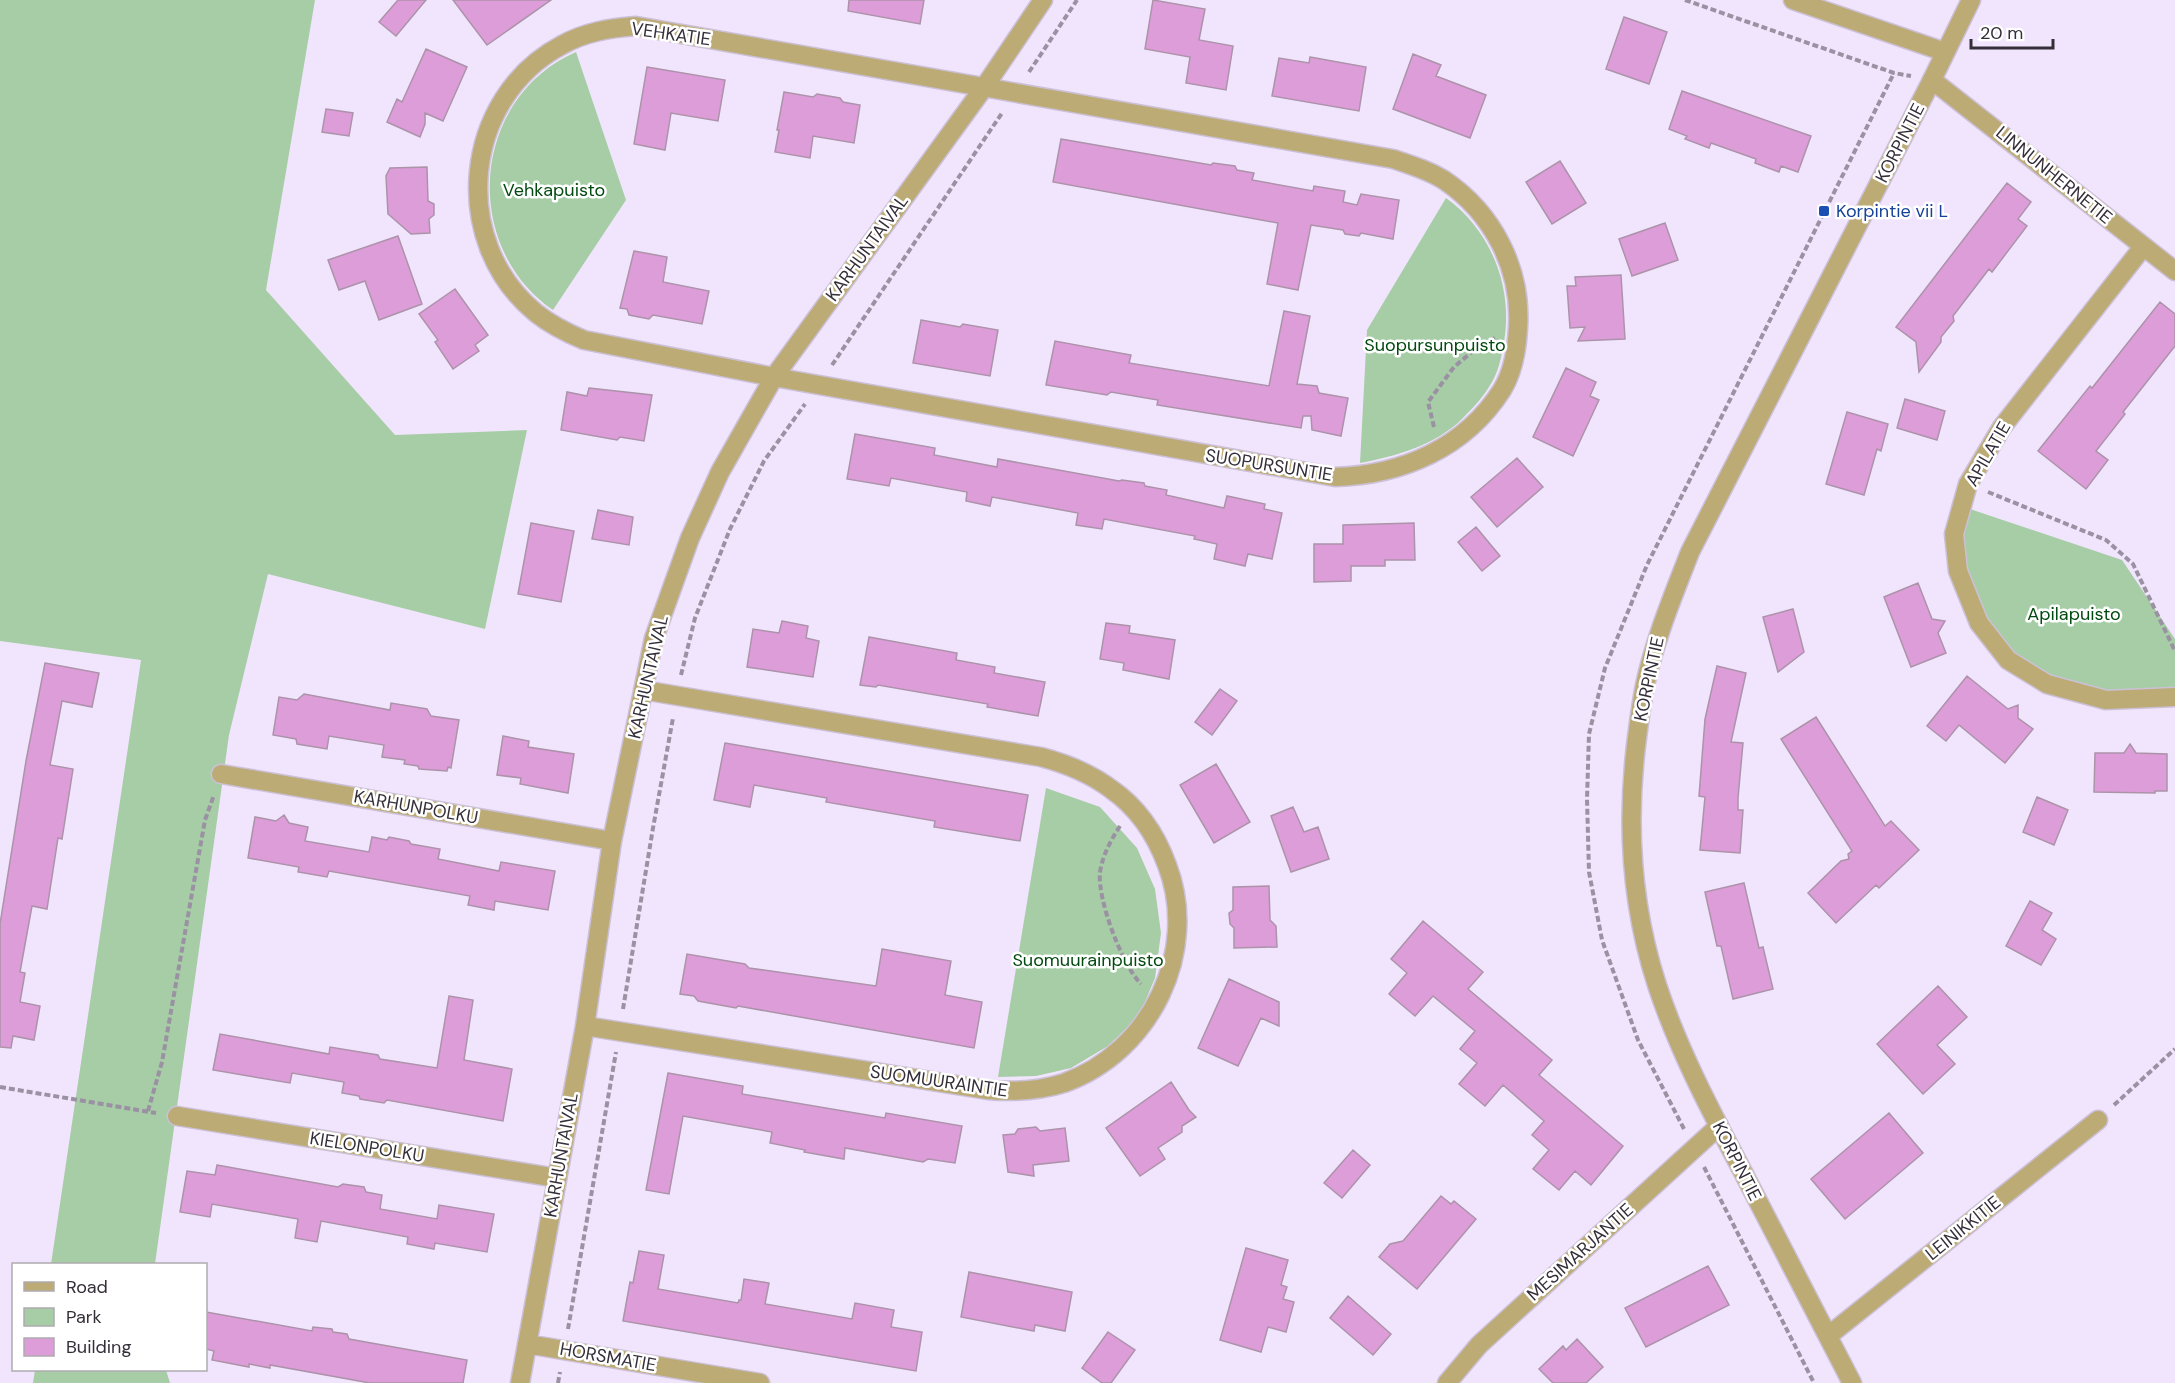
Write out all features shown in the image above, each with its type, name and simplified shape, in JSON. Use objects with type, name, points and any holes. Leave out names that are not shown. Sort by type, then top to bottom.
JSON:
[{"type":"street","name":"KARHUNTAIVAL","points":[[520,1383],[585,1026],[612,841],[654,638],[690,538],[720,472],[774,377],[985,86],[1042,0]]},
{"type":"street","points":[[1793,0],[1945,52]]},
{"type":"street","name":"KORPINTIE","points":[[1852,1383],[1719,1126],[1676,1036],[1656,983],[1642,927],[1632,866],[1631,807],[1635,757],[1645,686],[1660,630],[1690,552],[1971,0]]},
{"type":"street","name":"VEHKATIE","points":[[774,377],[584,340],[559,329],[536,314],[517,295],[501,273],[488,249],[480,223],[477,196],[478,169],[483,143],[492,119],[505,96],[521,76],[540,59],[562,45],[586,34],[636,26],[985,86]]},
{"type":"street","name":"LINNUNHERNETIE","points":[[1932,80],[1978,113],[2175,271]]},
{"type":"street","name":"SUOPURSUNTIE","points":[[774,377],[1335,477],[1361,476],[1385,471],[1413,463],[1439,451],[1471,428],[1503,388],[1512,364],[1518,324],[1516,286],[1497,236],[1482,214],[1442,179],[1418,167],[1393,159],[985,86]]},
{"type":"street","name":"APILATIE","points":[[2143,247],[2002,427],[1968,484],[1954,534],[1958,571],[1979,623],[2008,660],[2047,684],[2106,700],[2175,697]]},
{"type":"street","name":"SUOMUURAINTIE","points":[[585,1026],[988,1090],[1013,1092],[1039,1089],[1064,1083],[1087,1073],[1109,1059],[1128,1042],[1145,1023],[1158,1001],[1169,977],[1175,952],[1178,927],[1176,901],[1171,875],[1161,850],[1132,807],[1113,789],[1090,775],[1066,764],[1041,757],[643,690]]},
{"type":"street","name":"KARHUNPOLKU","points":[[220,774],[612,841]]},
{"type":"street","name":"KIELONPOLKU","points":[[177,1116],[557,1178]]},
{"type":"street","name":"LEINIKKITIE","points":[[1828,1336],[2098,1120]]},
{"type":"street","name":"MESIMARJANTIE","points":[[1447,1383],[1479,1344],[1719,1126]]},
{"type":"street","name":"HORSMATIE","points":[[527,1344],[760,1383]]},
{"type":"path","points":[[558,1383],[620,1031],[652,828],[681,672],[695,618],[730,530],[764,461],[819,385],[1077,0]]},
{"type":"path","points":[[1685,0],[1894,73],[1932,80]]},
{"type":"path","points":[[1814,1383],[1711,1178],[1638,1040],[1602,940],[1589,872],[1587,799],[1589,734],[1605,668],[1647,565],[1894,73]]},
{"type":"path","points":[[1439,451],[1428,402],[1454,367],[1473,351],[1518,324]]},
{"type":"path","points":[[1968,484],[2106,540],[2133,564],[2175,651]]},
{"type":"path","points":[[148,1111],[162,1062],[205,820],[220,774]]},
{"type":"path","points":[[1132,807],[1107,847],[1104,856],[1100,874],[1104,911],[1131,975],[1158,1001]]},
{"type":"path","points":[[2098,1120],[2175,1049]]},
{"type":"path","points":[[0,1086],[177,1116]]},
{"type":"green space","points":[[0,0],[315,0],[266,290],[395,435],[527,430],[485,629],[268,574],[229,735],[155,1263],[51,1263],[141,660],[0,641]]},
{"type":"green space","name":"Vehkapuisto","points":[[576,52],[626,200],[553,310],[523,282],[503,249],[492,212],[490,174],[498,137],[515,103],[541,74]]},
{"type":"green space","name":"Suopursunpuisto","points":[[1446,198],[1476,227],[1496,264],[1506,305],[1506,326],[1498,370],[1475,406],[1441,435],[1402,453],[1360,463],[1367,330]]},
{"type":"green space","name":"Apilapuisto","points":[[1970,509],[2122,560],[2175,639],[2175,690],[2116,692],[2048,677],[2013,654],[1985,619],[1966,570],[1962,535]]},
{"type":"green space","name":"Suomuurainpuisto","points":[[1046,788],[1100,807],[1137,848],[1155,889],[1161,933],[1155,978],[1139,1016],[1108,1046],[1071,1068],[1036,1076],[998,1077]]},
{"type":"green space","points":[[35,1371],[166,1371],[170,1383],[33,1383]]},
{"type":"building","points":[[398,0],[426,0],[396,36],[379,22]]},
{"type":"building","points":[[453,0],[551,0],[487,45]]},
{"type":"building","points":[[849,0],[924,0],[920,24],[848,11]]},
{"type":"building","points":[[1153,0],[1205,9],[1199,40],[1233,46],[1226,90],[1186,83],[1190,57],[1145,49]]},
{"type":"building","points":[[1624,17],[1667,32],[1649,84],[1606,69]]},
{"type":"building","points":[[426,49],[467,67],[443,121],[425,113],[425,124],[420,137],[387,122],[397,99],[402,102]]},
{"type":"building","points":[[1413,54],[1441,65],[1436,76],[1486,95],[1470,138],[1393,109]]},
{"type":"building","points":[[1310,57],[1366,67],[1359,111],[1272,96],[1279,58],[1309,63]]},
{"type":"building","points":[[647,67],[725,80],[718,121],[671,113],[665,150],[634,144]]},
{"type":"building","points":[[1682,91],[1811,136],[1798,172],[1781,166],[1779,172],[1755,163],[1756,159],[1711,143],[1709,148],[1685,139],[1687,136],[1669,129]]},
{"type":"building","points":[[784,92],[813,97],[817,94],[840,98],[843,102],[860,105],[854,143],[813,136],[810,158],[775,152]]},
{"type":"building","points":[[326,109],[353,113],[349,136],[322,132]]},
{"type":"building","points":[[1061,139],[1211,165],[1213,163],[1235,166],[1237,170],[1254,173],[1252,180],[1313,191],[1314,186],[1345,191],[1343,202],[1357,205],[1361,194],[1399,200],[1393,239],[1361,233],[1359,236],[1345,234],[1343,230],[1311,225],[1298,290],[1267,284],[1278,223],[1053,182]]},
{"type":"building","points":[[1560,161],[1586,203],[1552,224],[1526,182]]},
{"type":"building","points":[[427,167],[428,201],[434,204],[434,215],[429,219],[430,233],[411,234],[388,214],[386,176],[390,168]]},
{"type":"building","points":[[2007,183],[2031,202],[2018,219],[2027,226],[1992,272],[1989,269],[1953,316],[1954,321],[1919,372],[1916,342],[1896,327]]},
{"type":"building","points":[[1665,223],[1678,260],[1632,276],[1619,239]]},
{"type":"building","points":[[398,236],[422,304],[379,320],[365,281],[339,290],[328,260]]},
{"type":"building","points":[[634,251],[667,257],[663,282],[709,291],[702,324],[653,315],[649,319],[629,315],[627,309],[620,308]]},
{"type":"building","points":[[1621,275],[1625,339],[1578,341],[1585,327],[1570,328],[1567,286],[1576,286],[1575,277]]},
{"type":"building","points":[[455,289],[488,335],[475,345],[479,351],[453,369],[435,342],[438,340],[419,314]]},
{"type":"building","points":[[2160,302],[2175,314],[2175,346],[2123,412],[2125,414],[2096,451],[2108,460],[2086,489],[2038,451],[2090,386],[2092,388]]},
{"type":"building","points":[[1284,311],[1310,316],[1297,384],[1317,386],[1319,393],[1348,398],[1341,436],[1312,430],[1311,416],[1303,416],[1301,428],[1157,405],[1158,400],[1111,392],[1107,395],[1046,385],[1055,341],[1131,355],[1129,363],[1269,386]]},
{"type":"building","points":[[921,320],[960,327],[963,324],[998,330],[990,376],[913,363]]},
{"type":"building","points":[[1566,368],[1596,382],[1590,396],[1599,400],[1573,456],[1533,437]]},
{"type":"building","points":[[589,388],[652,395],[644,441],[620,437],[617,440],[561,430],[567,392],[587,396]]},
{"type":"building","points":[[1905,399],[1945,411],[1937,440],[1897,428]]},
{"type":"building","points":[[1847,412],[1888,424],[1881,451],[1877,449],[1864,495],[1826,484]]},
{"type":"building","points":[[855,434],[935,448],[934,455],[997,467],[998,459],[1119,481],[1144,483],[1145,486],[1167,490],[1166,495],[1224,508],[1227,496],[1265,504],[1264,509],[1282,513],[1272,559],[1248,554],[1245,566],[1214,559],[1217,544],[1194,539],[1195,536],[1104,519],[1102,529],[1076,525],[1078,513],[992,497],[990,506],[966,501],[967,492],[891,478],[889,486],[847,479]]},
{"type":"building","points":[[1517,458],[1543,487],[1497,527],[1471,497]]},
{"type":"building","points":[[598,510],[633,517],[629,545],[592,539]]},
{"type":"building","points":[[531,523],[574,531],[561,602],[518,594]]},
{"type":"building","points":[[1414,523],[1415,560],[1385,560],[1385,566],[1351,566],[1351,581],[1314,582],[1314,544],[1343,544],[1343,525]]},
{"type":"building","points":[[1476,527],[1500,556],[1482,571],[1458,542]]},
{"type":"building","points":[[1918,583],[1932,619],[1945,621],[1938,633],[1946,653],[1911,667],[1884,597]]},
{"type":"building","points":[[1793,609],[1804,652],[1778,672],[1763,617]]},
{"type":"building","points":[[782,621],[808,626],[806,638],[819,641],[813,677],[747,667],[753,629],[779,633]]},
{"type":"building","points":[[1106,623],[1130,626],[1129,633],[1175,640],[1169,679],[1123,670],[1124,663],[1100,659]]},
{"type":"building","points":[[869,637],[957,653],[956,660],[995,667],[994,673],[1045,682],[1038,716],[987,707],[988,704],[878,685],[876,687],[860,685]]},
{"type":"building","points":[[45,663],[99,673],[92,707],[62,701],[50,765],[73,769],[62,839],[58,838],[47,909],[32,906],[20,972],[25,973],[20,1002],[40,1006],[34,1040],[13,1036],[11,1048],[0,1047],[0,924],[26,761]]},
{"type":"building","points":[[1717,666],[1746,673],[1731,742],[1743,743],[1738,798],[1738,810],[1743,810],[1740,853],[1700,850],[1705,797],[1699,796],[1705,719]]},
{"type":"building","points":[[1967,676],[2008,709],[2018,705],[2018,718],[2033,729],[2005,763],[1959,725],[1946,741],[1927,726]]},
{"type":"building","points":[[1220,689],[1237,701],[1212,735],[1195,722]]},
{"type":"building","points":[[304,694],[390,710],[391,703],[427,709],[431,716],[459,720],[451,768],[448,767],[447,771],[419,769],[418,766],[404,764],[405,760],[382,757],[384,745],[329,736],[327,749],[297,744],[296,739],[273,735],[279,697],[297,700]]},
{"type":"building","points":[[1816,717],[1885,826],[1891,821],[1919,850],[1879,888],[1876,885],[1836,923],[1808,893],[1841,861],[1849,859],[1848,854],[1852,851],[1781,739]]},
{"type":"building","points":[[503,736],[529,741],[528,747],[574,754],[568,793],[520,784],[521,778],[497,775]]},
{"type":"building","points":[[725,743],[1028,795],[1020,841],[934,827],[935,821],[826,802],[827,798],[754,785],[750,807],[714,800]]},
{"type":"building","points":[[2130,744],[2136,753],[2167,754],[2167,791],[2155,791],[2155,793],[2094,792],[2095,753],[2124,753]]},
{"type":"building","points":[[1216,764],[1250,822],[1214,843],[1180,785]]},
{"type":"building","points":[[2037,797],[2068,810],[2054,845],[2023,832]]},
{"type":"building","points":[[1293,807],[1304,832],[1318,827],[1329,859],[1291,872],[1271,816]]},
{"type":"building","points":[[284,815],[289,823],[308,827],[305,841],[369,852],[372,837],[387,840],[389,837],[440,849],[438,859],[499,871],[501,862],[555,871],[548,910],[495,901],[494,910],[468,905],[470,896],[329,871],[327,877],[298,872],[299,867],[248,858],[255,817],[276,821]]},
{"type":"building","points":[[1744,883],[1759,948],[1763,947],[1773,989],[1733,999],[1721,946],[1717,946],[1705,892]]},
{"type":"building","points":[[1269,886],[1270,920],[1276,926],[1277,947],[1234,948],[1234,928],[1230,924],[1229,913],[1233,910],[1233,887]]},
{"type":"building","points":[[2030,901],[2052,913],[2042,930],[2056,939],[2041,965],[2006,946]]},
{"type":"building","points":[[1423,921],[1483,972],[1468,989],[1552,1060],[1539,1075],[1623,1146],[1591,1185],[1575,1171],[1559,1190],[1533,1169],[1549,1150],[1532,1135],[1544,1121],[1503,1085],[1485,1106],[1459,1084],[1477,1063],[1460,1049],[1475,1031],[1433,996],[1415,1016],[1389,994],[1407,973],[1391,959]]},
{"type":"building","points":[[882,949],[951,961],[945,995],[982,1002],[974,1048],[738,1006],[736,1008],[698,1001],[694,996],[680,994],[687,954],[745,964],[749,968],[876,986]]},
{"type":"building","points":[[1229,979],[1279,1002],[1279,1026],[1261,1018],[1238,1066],[1198,1048]]},
{"type":"building","points":[[1938,986],[1967,1017],[1937,1045],[1955,1064],[1923,1094],[1877,1044]]},
{"type":"building","points":[[449,996],[473,1000],[464,1060],[512,1069],[503,1121],[387,1100],[384,1103],[360,1099],[359,1096],[342,1093],[344,1082],[292,1073],[290,1083],[213,1070],[220,1034],[329,1054],[330,1047],[378,1055],[380,1059],[437,1068]]},
{"type":"building","points":[[668,1073],[743,1086],[742,1094],[885,1118],[886,1113],[962,1126],[955,1163],[928,1159],[923,1162],[845,1148],[844,1159],[770,1143],[772,1132],[683,1116],[669,1194],[646,1190]]},
{"type":"building","points":[[1171,1082],[1196,1117],[1182,1126],[1182,1132],[1158,1148],[1165,1159],[1140,1176],[1106,1128]]},
{"type":"building","points":[[1889,1113],[1923,1153],[1845,1219],[1811,1179]]},
{"type":"building","points":[[1036,1127],[1040,1131],[1065,1128],[1069,1161],[1033,1165],[1034,1176],[1008,1172],[1003,1135],[1015,1134],[1018,1129]]},
{"type":"building","points":[[1353,1150],[1370,1165],[1342,1198],[1324,1183]]},
{"type":"building","points":[[217,1165],[338,1187],[343,1184],[364,1187],[366,1192],[382,1195],[380,1209],[437,1219],[439,1205],[494,1214],[487,1252],[435,1243],[434,1249],[407,1244],[408,1237],[321,1221],[317,1242],[295,1238],[298,1219],[212,1204],[210,1217],[180,1212],[187,1171],[215,1175]]},
{"type":"building","points":[[1441,1196],[1451,1204],[1454,1201],[1476,1219],[1417,1289],[1379,1257],[1390,1244],[1403,1241]]},
{"type":"building","points":[[1246,1248],[1288,1260],[1281,1285],[1287,1287],[1283,1299],[1294,1302],[1286,1332],[1268,1327],[1261,1352],[1220,1340]]},
{"type":"building","points":[[639,1251],[664,1255],[658,1289],[738,1303],[741,1300],[744,1279],[769,1283],[765,1304],[852,1319],[855,1303],[894,1310],[891,1327],[922,1332],[916,1371],[623,1321],[630,1282],[633,1283]]},
{"type":"building","points":[[1708,1266],[1729,1305],[1646,1347],[1625,1308]]},
{"type":"building","points":[[969,1272],[1072,1292],[1065,1331],[1035,1325],[1034,1331],[961,1317]]},
{"type":"building","points":[[1348,1296],[1391,1334],[1373,1355],[1330,1318]]},
{"type":"building","points":[[207,1312],[312,1331],[313,1327],[332,1329],[333,1332],[347,1334],[349,1339],[467,1360],[463,1383],[370,1383],[270,1365],[270,1368],[249,1364],[249,1367],[212,1360],[214,1351],[207,1349]]},
{"type":"building","points":[[1108,1332],[1135,1350],[1111,1383],[1102,1383],[1082,1368]]},
{"type":"building","points":[[1577,1339],[1603,1367],[1586,1383],[1553,1383],[1539,1369],[1563,1346],[1566,1350]]},
{"type":"place","name":"Korpintie vii L","points":[[1824,211]]}]
